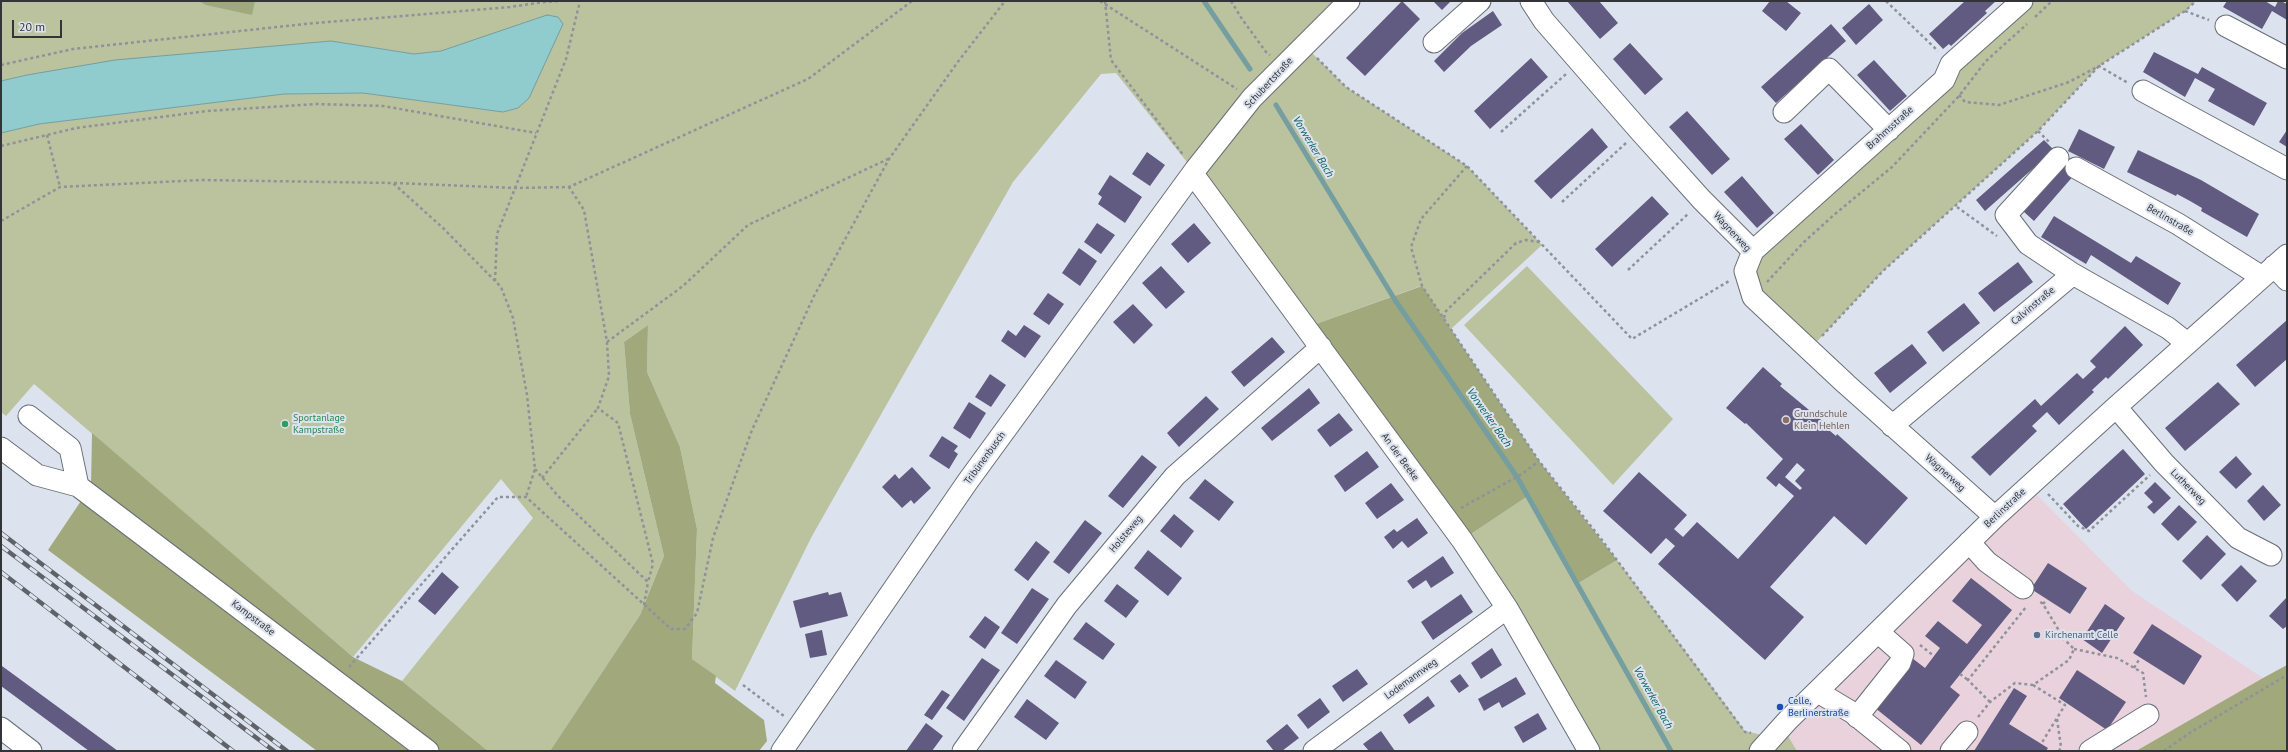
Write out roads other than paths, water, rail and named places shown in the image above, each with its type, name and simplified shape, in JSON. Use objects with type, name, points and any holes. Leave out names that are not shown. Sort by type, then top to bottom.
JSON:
[{"type":"street","name":"Schubertstraße","points":[[1194,172],[1252,98],[1349,1]]},
{"type":"street","points":[[1434,42],[1480,1]]},
{"type":"street","name":"Wagnerweg","points":[[1530,1],[1544,21],[1639,130],[1702,200],[1753,251],[1745,271],[1753,297],[1892,426],[1995,517]]},
{"type":"street","name":"Brahmsstraße","points":[[1753,251],[1889,130],[2022,1]]},
{"type":"street","points":[[2226,26],[2287,58]]},
{"type":"street","points":[[1784,112],[1829,69],[1889,130]]},
{"type":"street","points":[[2143,91],[2287,169]]},
{"type":"street","points":[[2058,158],[2006,215],[2028,244],[2073,274],[2168,328],[2187,343]]},
{"type":"street","name":"Berlinstraße","points":[[1764,747],[1995,517],[2187,343],[2278,270],[2178,224],[2076,168]]},
{"type":"street","name":"An der Beeke","points":[[1194,172],[1444,517],[1507,608],[1590,751]]},
{"type":"street","name":"Tribünenbusch","points":[[782,751],[968,481],[1194,172]]},
{"type":"street","name":"Calvinstraße","points":[[1892,426],[2073,274]]},
{"type":"street","name":"Holsteweg","points":[[963,751],[1067,604],[1175,476],[1321,347]]},
{"type":"street","name":"Lutherweg","points":[[2116,407],[2164,463],[2238,538],[2271,555]]},
{"type":"street","points":[[1,448],[37,475],[78,486],[70,448],[29,416]]},
{"type":"street","name":"Kampstraße","points":[[78,486],[428,751]]},
{"type":"street","points":[[1969,542],[1987,562],[2028,593]]},
{"type":"street","name":"Lodemannweg","points":[[1314,751],[1507,608]]},
{"type":"street","points":[[1857,717],[1900,663],[1903,654],[1878,632]]},
{"type":"street","points":[[1818,692],[1857,717],[1900,751]]},
{"type":"street","points":[[2090,751],[2148,715]]},
{"type":"street","points":[[1,728],[31,751]]},
{"type":"street","points":[[1951,751],[1967,732]]},
{"type":"waterway","name":"Vorwerker Bach","points":[[1204,1],[1250,69]]},
{"type":"waterway","name":"Vorwerker Bach","points":[[1276,105],[1395,300],[1517,477],[1671,751]]},
{"type":"railway","points":[[1,533],[287,751]]},
{"type":"railway","points":[[1,546],[274,751]]},
{"type":"railway","points":[[1,572],[233,751]]},
{"type":"place","name":"Grundschule Klein Hehlen","points":[[1786,420]]},
{"type":"place","name":"Sportanlage Kampstraße","points":[[285,424]]},
{"type":"place","name":"Kirchenamt Celle","points":[[2037,635]]},
{"type":"place","name":"Celle, Berlinerstraße","points":[[1780,707]]}]
